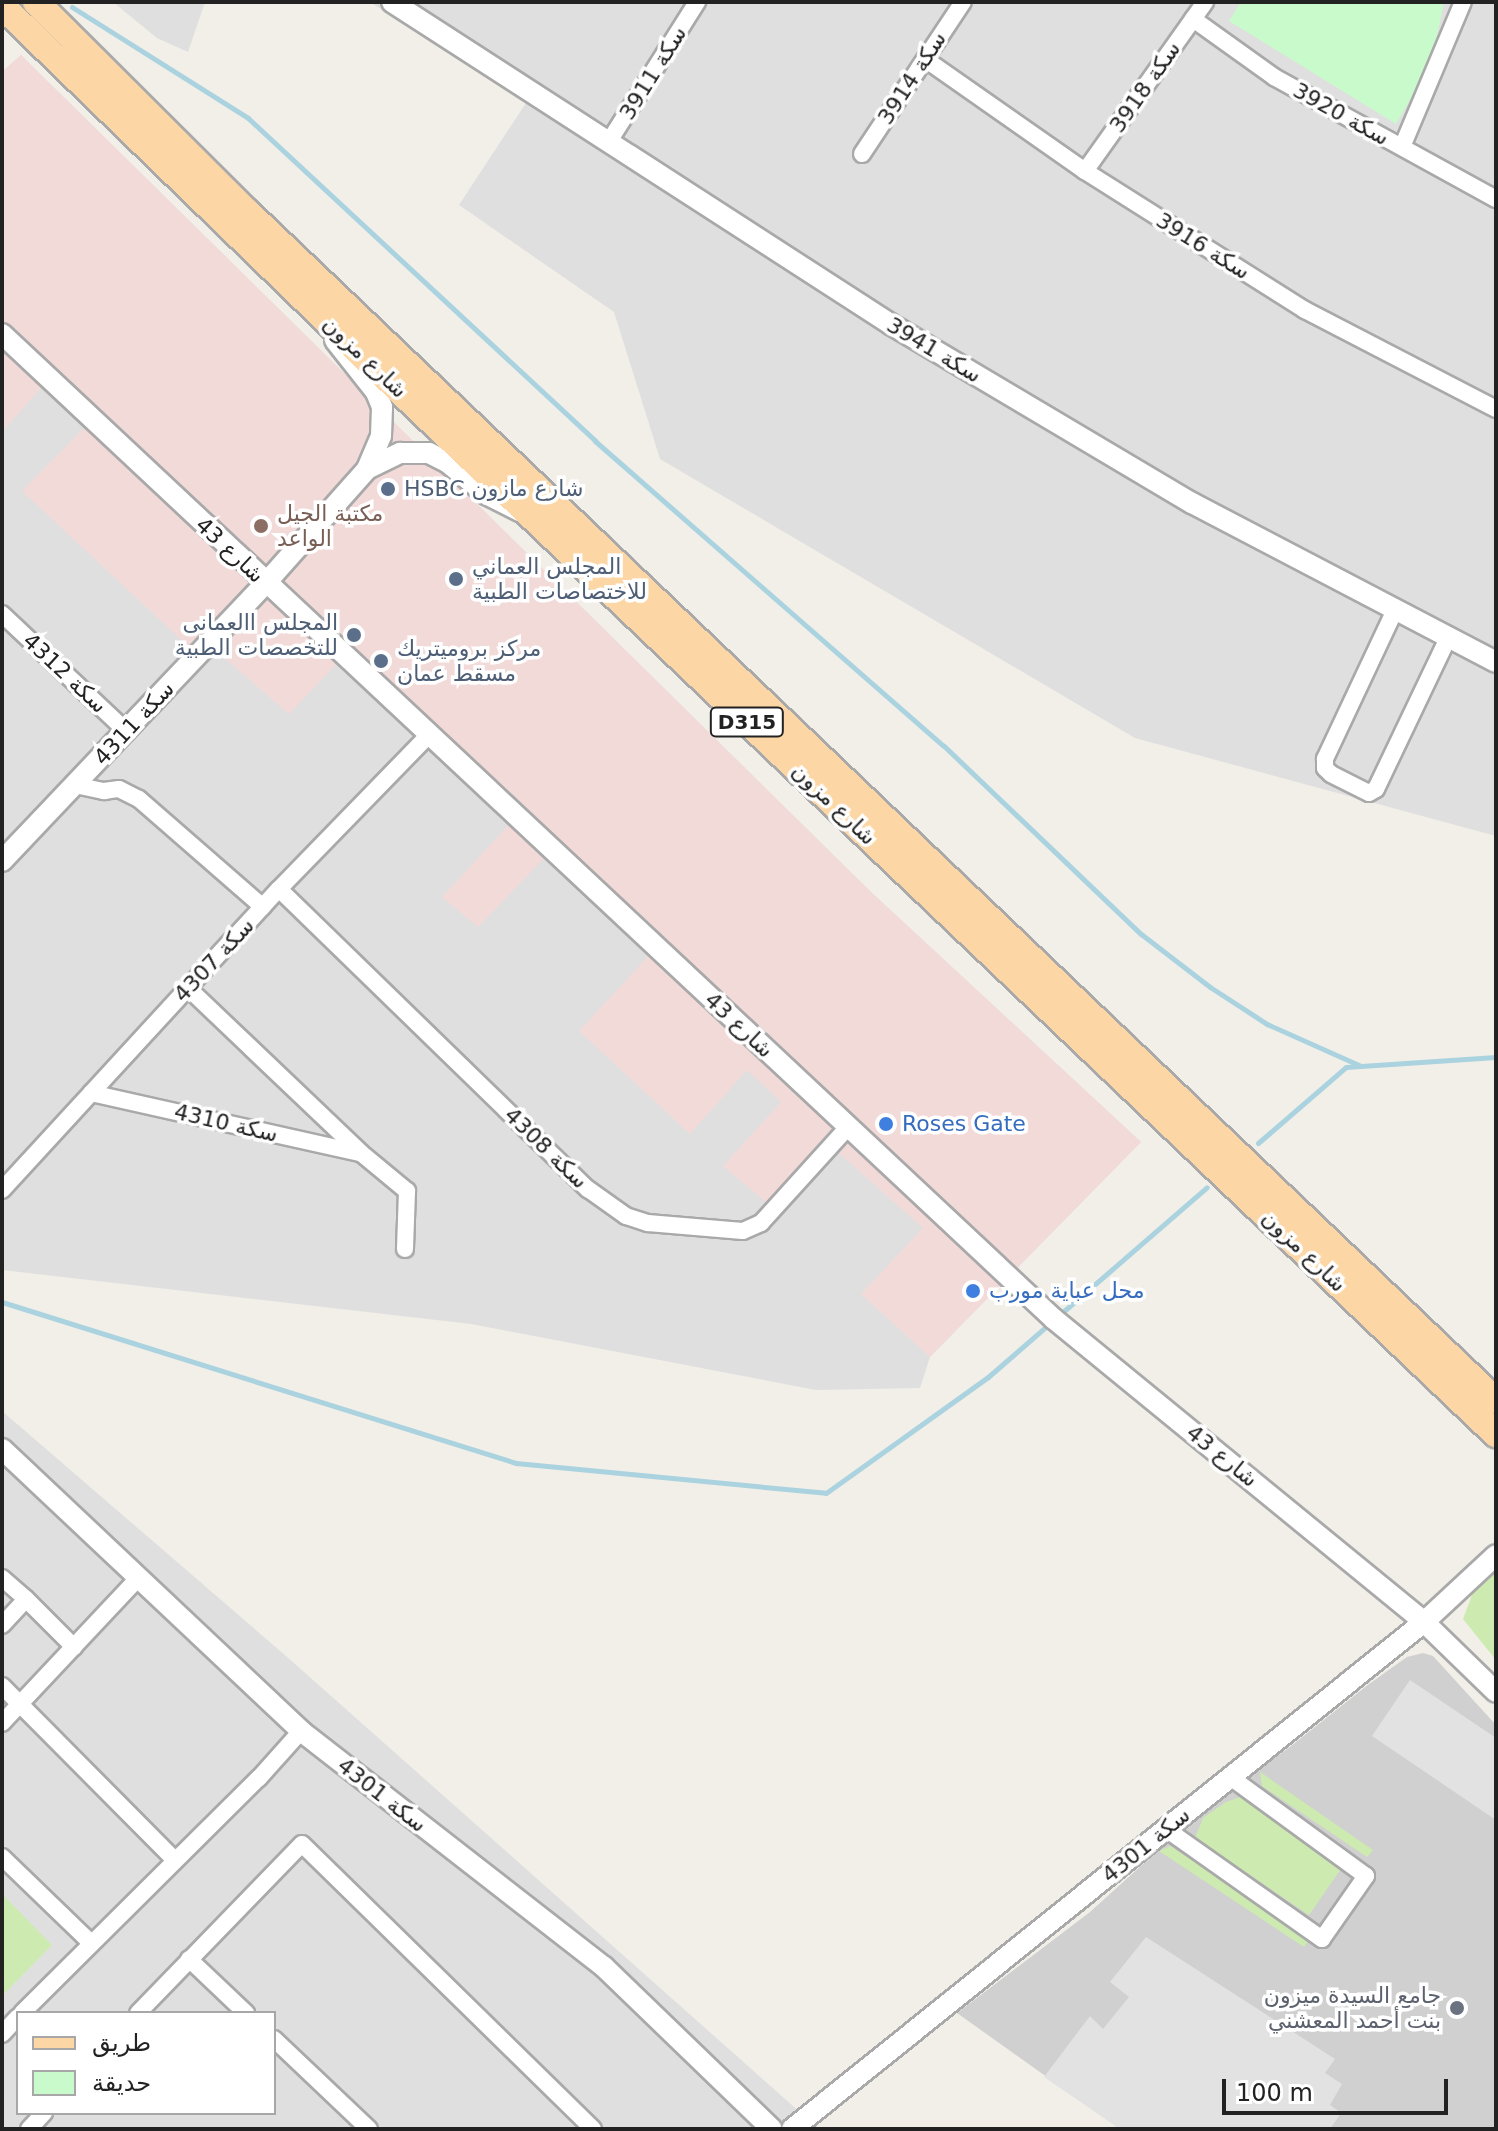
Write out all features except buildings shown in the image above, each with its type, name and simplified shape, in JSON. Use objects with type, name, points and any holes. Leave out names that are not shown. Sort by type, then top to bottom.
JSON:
[{"type":"main road","name":"شارع مزون","points":[[36,2],[247,212],[1496,1401]]},
{"type":"main road","name":"شارع مزون","points":[[2,6],[328,322],[1496,1434]]},
{"type":"main road","points":[[1413,1355],[1496,1451]]},
{"type":"street","name":"سكة 3941","points":[[392,2],[906,333],[1192,503],[1496,662]]},
{"type":"street","name":"سكة 3911","points":[[608,143],[697,2]]},
{"type":"street","name":"سكة 3914","points":[[862,154],[963,2]]},
{"type":"street","name":"سكة 3918","points":[[1085,171],[1205,2]]},
{"type":"street","points":[[1402,147],[1463,2]]},
{"type":"street","name":"سكة 3920","points":[[1193,19],[1274,77],[1496,199]]},
{"type":"street","name":"سكة 3916","points":[[925,59],[1085,171],[1305,310],[1496,409]]},
{"type":"street","points":[[328,322],[343,352],[376,392],[382,407],[381,436],[367,469]]},
{"type":"street","name":"شارع 43","points":[[2,334],[265,584],[1054,1319],[1424,1622],[1496,1692]]},
{"type":"street","points":[[367,469],[400,453],[429,453],[447,462],[500,503],[530,514]]},
{"type":"street","name":"سكة 4311","points":[[2,861],[265,584],[367,469]]},
{"type":"street","points":[[1395,610],[1325,759],[1325,768],[1331,774],[1369,793],[1376,789],[1448,638]]},
{"type":"street","name":"سكة 4312","points":[[2,614],[127,732]]},
{"type":"street","name":"سكة 4307","points":[[2,1190],[279,889],[429,735]]},
{"type":"street","points":[[75,785],[104,791],[119,789],[139,799],[263,907]]},
{"type":"street","name":"سكة 4308","points":[[279,889],[588,1189],[626,1216],[648,1223],[743,1231],[761,1223],[847,1128]]},
{"type":"street","name":"سكة 4310","points":[[188,988],[361,1153],[407,1191],[405,1249]]},
{"type":"street","name":"سكة 4310","points":[[91,1093],[361,1153]]},
{"type":"street","name":"سكة 4301","points":[[2,1449],[301,1731],[604,1967],[772,2129]]},
{"type":"street","name":"سكة 4301","points":[[792,2129],[1424,1622],[1496,1555]]},
{"type":"street","points":[[2,1578],[74,1647]]},
{"type":"street","points":[[2,1723],[138,1578]]},
{"type":"street","points":[[2,1625],[26,1599]]},
{"type":"street","points":[[2,1686],[175,1860]]},
{"type":"street","points":[[24,2011],[301,1731]]},
{"type":"street","points":[[1166,1829],[1322,1939],[1366,1876],[1230,1777]]},
{"type":"street","points":[[140,2011],[302,1844],[593,2129]]},
{"type":"street","points":[[2,1857],[90,1942]]},
{"type":"street","points":[[189,1959],[244,2011]]},
{"type":"street","points":[[2,2034],[16,2019]]},
{"type":"street","points":[[276,2041],[369,2129]]},
{"type":"shaded area","points":[[113,2],[205,2],[188,52],[157,38]]},
{"type":"shaded area","points":[[370,2],[1496,2],[1496,836],[1135,738],[660,459],[614,312],[459,205],[526,103]]},
{"type":"shaded area","points":[[21,55],[871,892],[1141,1142],[930,1357],[920,1388],[816,1390],[471,1324],[2,1270],[2,72]]},
{"type":"shaded area","points":[[21,55],[871,892],[1141,1142],[930,1357],[861,1294],[923,1228],[831,1146],[774,1209],[723,1166],[781,1102],[747,1070],[690,1134],[579,1031],[656,948],[552,850],[478,927],[442,897],[516,817],[343,657],[289,714],[214,649],[206,663],[22,491],[92,420],[49,379],[2,432],[2,72]]},
{"type":"shaded area","points":[[2,1411],[286,1656],[819,2129],[2,2129]]},
{"type":"shaded area","points":[[1423,1653],[1433,1656],[1496,1725],[1496,2129],[1120,2129],[957,2013],[1090,1912],[1204,1809],[1369,1684],[1407,1657]]},
{"type":"shaded area","points":[[1410,1680],[1496,1738],[1496,1820],[1372,1736]]},
{"type":"shaded area","points":[[1146,1937],[1335,2059],[1325,2073],[1342,2084],[1330,2105],[1341,2113],[1330,2129],[1120,2129],[1044,2077],[1090,2016],[1103,2029],[1129,1997],[1110,1982]]},
{"type":"green space","points":[[1241,2],[1444,2],[1431,64],[1396,124],[1229,21]]},
{"type":"green space","points":[[1496,1566],[1496,1660],[1463,1619],[1475,1587]]},
{"type":"green space","points":[[1260,1772],[1373,1850],[1367,1857],[1262,1786]]},
{"type":"green space","points":[[1243,1796],[1343,1866],[1309,1915],[1195,1838],[1203,1818],[1226,1802]]},
{"type":"green space","points":[[1170,1846],[1311,1937],[1304,1947],[1159,1851]]},
{"type":"green space","points":[[2,1894],[52,1945],[2,1996]]},
{"type":"waterway","points":[[72,7],[248,118],[595,441],[944,746],[1141,934],[1210,987],[1267,1024],[1361,1066]]},
{"type":"waterway","points":[[1258,1143],[1346,1067],[1496,1057]]},
{"type":"waterway","points":[[1057,1317],[1207,1187]]},
{"type":"waterway","points":[[2,1302],[516,1463],[826,1493],[988,1377],[1049,1324]]},
{"type":"place","name":"HSBC شارع مازون","points":[[388,489]]},
{"type":"place","name":"مكتبة الجيل الواعد","points":[[261,526]]},
{"type":"place","name":"المجلس العماني للاختصاصات الطبية","points":[[456,579]]},
{"type":"place","name":"المجلس االعمانى للتخصصات الطبية","points":[[354,635]]},
{"type":"place","name":"مركز بروميتريك مسقط عمان","points":[[381,661]]},
{"type":"place","name":"Roses Gate","points":[[886,1124]]},
{"type":"place","name":"محل عباية مورب","points":[[973,1291]]},
{"type":"place","name":"جامع السيدة ميزون بنت أحمد المعشني","points":[[1457,2008]]}]
